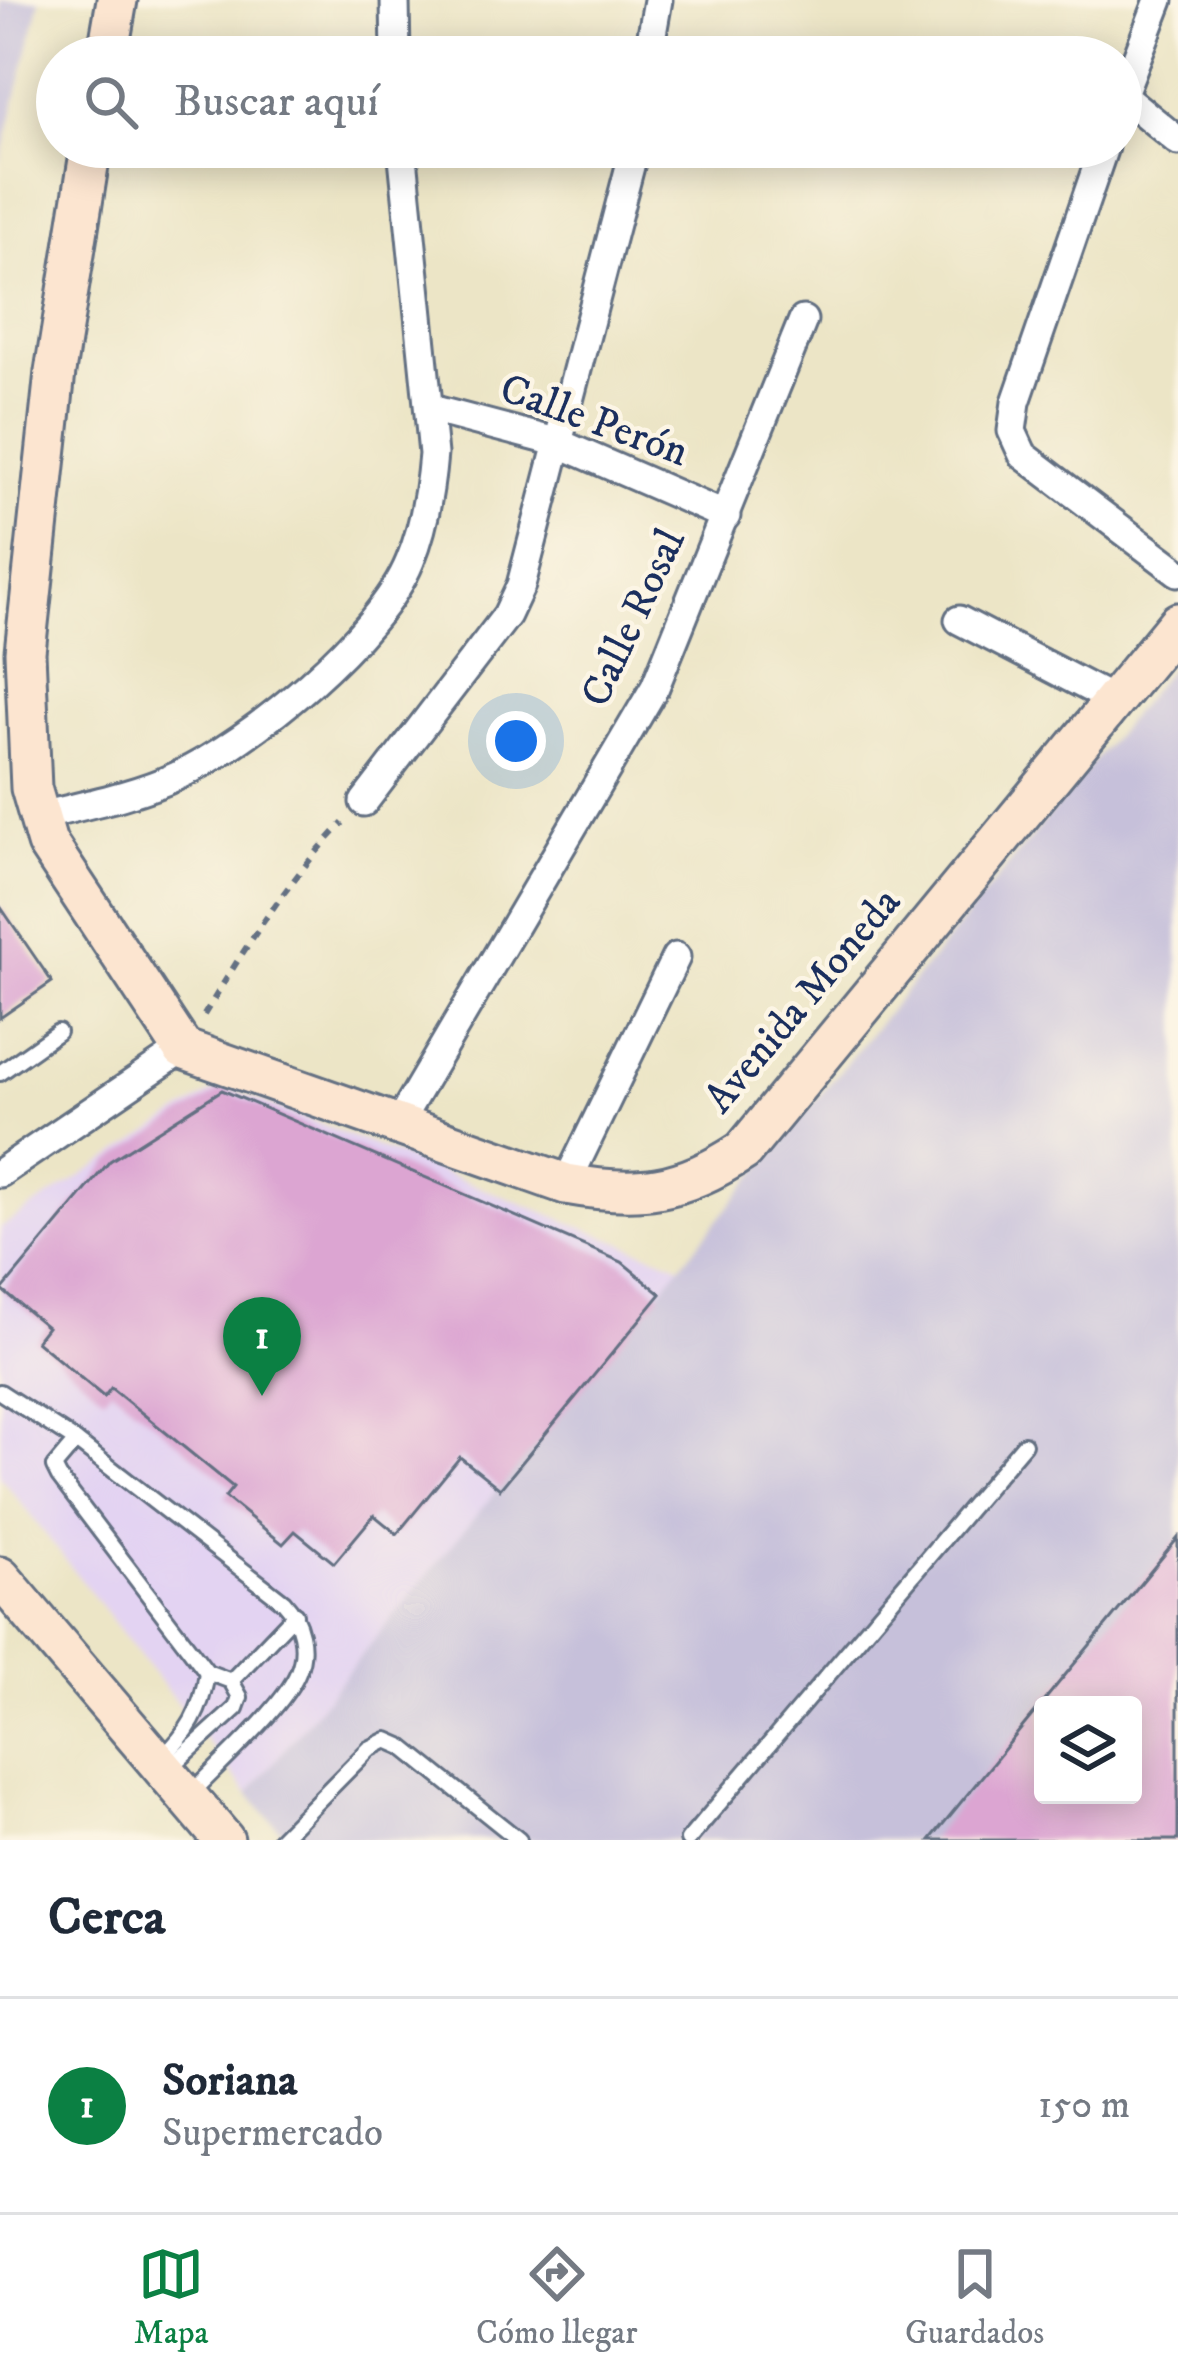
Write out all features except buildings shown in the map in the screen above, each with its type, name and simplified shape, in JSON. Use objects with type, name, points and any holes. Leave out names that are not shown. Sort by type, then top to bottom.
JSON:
[{"type":"main road","points":[[111,36],[117,0]]},
{"type":"main road","points":[[88,168],[55,372],[25,652],[31,788],[47,842],[183,1049]]},
{"type":"main road","name":"Avenida Moneda","points":[[183,1049],[566,1184],[618,1193],[672,1187],[743,1150],[1178,623]]},
{"type":"main road","points":[[0,1577],[224,1840]]},
{"type":"street","points":[[395,0],[396,36]]},
{"type":"street","points":[[652,36],[658,0]]},
{"type":"street","points":[[1142,45],[1159,0]]},
{"type":"street","points":[[1142,113],[1178,141]]},
{"type":"street","points":[[37,817],[180,775],[247,732],[321,674],[374,618],[409,564],[430,491],[431,409],[404,168]]},
{"type":"street","points":[[364,802],[507,614],[531,555],[556,442],[630,168]]},
{"type":"street","points":[[1097,168],[1016,402],[1012,430],[1023,455],[1178,572]]},
{"type":"street","name":"Calle Rosal","points":[[399,1122],[655,687],[803,320]]},
{"type":"street","name":"Calle Perón","points":[[431,409],[556,442],[726,516]]},
{"type":"street","points":[[959,620],[1117,702]]},
{"type":"street","points":[[566,1184],[676,957]]},
{"type":"street","points":[[0,1173],[183,1049]]},
{"type":"lane","points":[[0,1073],[58,1032]]},
{"type":"lane","points":[[0,1392],[76,1441],[295,1614],[301,1625],[300,1669],[288,1691],[170,1777]]},
{"type":"lane","points":[[76,1441],[54,1467],[59,1477],[207,1672],[231,1681],[241,1702],[170,1777]]},
{"type":"lane","points":[[688,1840],[1024,1444]]},
{"type":"lane","points":[[231,1681],[295,1614]]},
{"type":"lane","points":[[170,1777],[204,1701],[207,1672]]},
{"type":"lane","points":[[280,1840],[369,1749],[387,1740],[403,1747],[519,1840]]},
{"type":"path","points":[[183,1049],[262,920],[306,862],[364,802]]},
{"type":"shaded area","points":[[0,0],[40,0],[0,164]]},
{"type":"shaded area","points":[[1178,658],[1178,1840],[289,1840],[248,1794]]},
{"type":"shaded area","points":[[222,1086],[681,1266],[248,1794],[0,1476],[0,1228]]},
{"type":"place","name":"Soriana","points":[[262,1396]]}]
